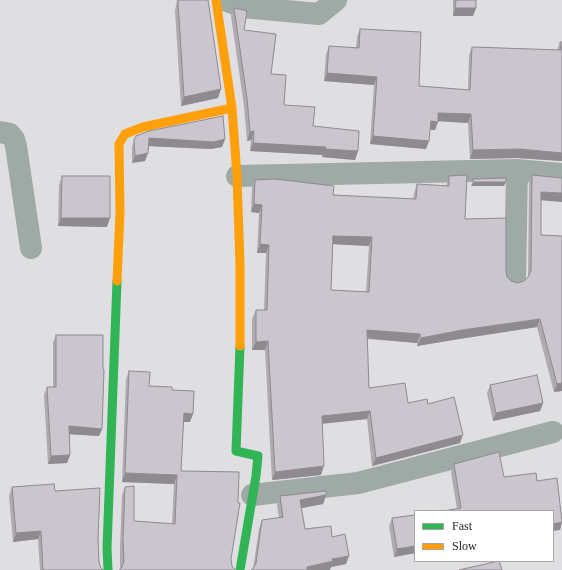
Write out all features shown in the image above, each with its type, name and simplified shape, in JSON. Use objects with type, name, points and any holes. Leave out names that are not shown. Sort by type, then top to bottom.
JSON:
[{"type":"street","points":[[216,0],[232,108],[237,176],[240,265],[240,350],[236,451],[258,456],[240,570]]},
{"type":"street","points":[[225,0],[242,7],[319,14],[336,0]]},
{"type":"street","points":[[108,570],[107,548],[120,212],[119,144],[125,134],[143,127],[232,108]]},
{"type":"street","points":[[0,132],[10,134],[14,139],[16,146],[31,248]]},
{"type":"street","points":[[237,176],[517,170],[562,174]]},
{"type":"street","points":[[515,279],[517,170]]},
{"type":"street","points":[[252,495],[358,483],[553,432]]},
{"type":"building","points":[[178,0],[208,0],[221,89],[184,97]]},
{"type":"building","points":[[456,0],[476,0],[476,8],[455,8]]},
{"type":"building","points":[[234,8],[247,11],[244,30],[276,34],[271,74],[286,75],[284,105],[315,107],[313,126],[359,131],[358,151],[325,149],[326,147],[253,143],[254,131],[250,132],[247,98]]},
{"type":"building","points":[[360,29],[421,32],[419,86],[470,90],[472,47],[561,50],[560,42],[562,42],[562,153],[520,149],[473,150],[471,114],[438,113],[438,122],[431,121],[429,141],[373,136],[377,77],[327,73],[329,46],[359,48]]},
{"type":"building","points":[[223,116],[225,139],[214,142],[149,138],[148,153],[135,156],[134,140],[136,136],[149,131]]},
{"type":"building","points":[[467,175],[465,219],[506,218],[507,277],[511,281],[518,283],[524,281],[531,271],[532,175],[562,178],[562,193],[541,192],[541,235],[562,236],[562,383],[557,384],[540,319],[462,330],[421,338],[420,334],[367,330],[369,388],[405,383],[408,403],[427,399],[428,404],[454,397],[463,435],[376,458],[370,411],[322,416],[324,466],[275,472],[268,341],[256,342],[256,310],[267,310],[269,245],[260,244],[262,205],[254,204],[255,180],[275,179],[334,186],[333,195],[416,199],[417,184],[449,186],[449,176]],"holes":[[[333,236],[372,237],[369,292],[331,290]]]},
{"type":"building","points":[[62,176],[110,176],[110,218],[61,218]]},
{"type":"building","points":[[506,178],[506,182],[473,182],[473,179]]},
{"type":"building","points":[[56,335],[103,335],[104,370],[102,429],[69,426],[70,455],[51,456],[47,387],[56,387]]},
{"type":"building","points":[[129,371],[150,372],[149,386],[172,387],[172,390],[194,391],[193,414],[184,413],[181,471],[239,472],[238,503],[240,503],[231,559],[232,566],[235,570],[119,570],[124,561],[123,539],[125,487],[134,486],[134,521],[175,524],[177,475],[125,473]]},
{"type":"building","points":[[537,375],[543,403],[496,413],[490,385]]},
{"type":"building","points":[[499,452],[504,477],[536,473],[537,481],[557,478],[562,522],[554,524],[554,510],[449,510],[461,508],[454,464]]},
{"type":"building","points":[[54,484],[55,491],[100,488],[98,539],[99,562],[103,570],[43,570],[41,531],[16,533],[12,487]]},
{"type":"building","points":[[326,491],[326,495],[300,500],[305,529],[331,526],[332,537],[345,534],[349,556],[332,559],[333,561],[307,567],[307,570],[251,570],[256,563],[262,520],[283,517],[280,496]]},
{"type":"building","points":[[414,515],[414,546],[397,549],[392,518]]},
{"type":"building","points":[[499,562],[502,570],[459,570]]},
{"type":"traffic: fast","points":[[108,570],[107,548],[117,281]]},
{"type":"traffic: fast","points":[[240,346],[236,451],[258,456],[240,570]]},
{"type":"traffic: slow","points":[[216,0],[232,108],[237,176],[240,265],[240,346]]},
{"type":"traffic: slow","points":[[117,281],[120,212],[119,144],[125,134],[143,127],[232,108]]}]
